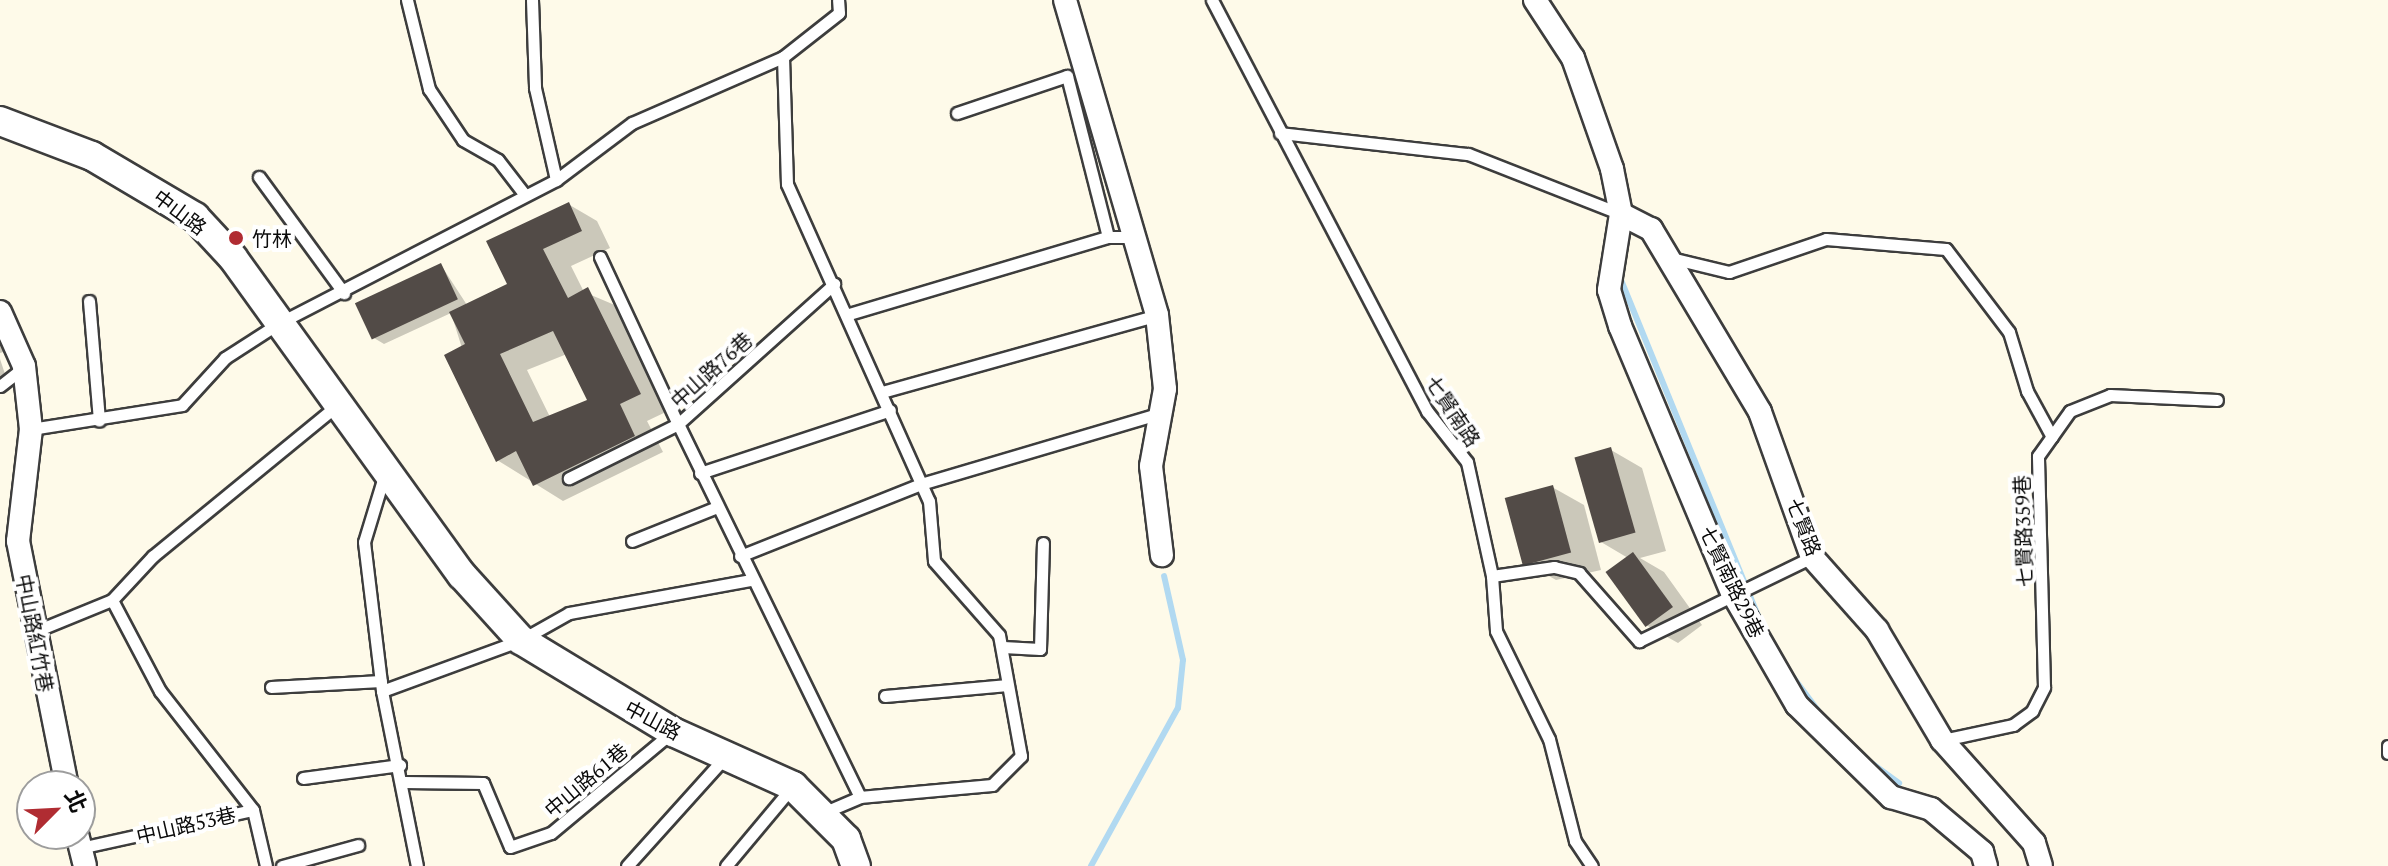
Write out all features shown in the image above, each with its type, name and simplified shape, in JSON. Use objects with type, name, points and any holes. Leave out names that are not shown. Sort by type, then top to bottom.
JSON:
[{"type":"street","points":[[1065,0],[1157,315],[1161,413],[1151,466],[1162,555]]},
{"type":"street","points":[[1535,0],[1573,58],[1621,214]]},
{"type":"street","name":"中山路","points":[[0,121],[92,156],[195,217],[340,403],[385,472],[521,640],[673,732],[793,786],[825,812],[856,866]]},
{"type":"street","name":"七賢路","points":[[1621,214],[1651,229],[1760,412],[1812,557],[1877,630],[1942,740],[2034,843],[2041,866]]},
{"type":"street","name":"七賢南路29巷","points":[[1621,214],[1609,290],[1732,592],[1797,705],[1891,797],[1931,809],[1982,852],[1986,866]]},
{"type":"street","points":[[0,312],[24,366]]},
{"type":"street","name":"中山路紅竹巷","points":[[24,366],[31,429],[18,541],[31,633],[63,770]]},
{"type":"lane","points":[[407,0],[429,89],[463,140],[498,160],[525,195]]},
{"type":"lane","points":[[532,0],[535,88],[556,180]]},
{"type":"lane","points":[[31,429],[99,421],[182,405],[225,358],[279,323],[344,293],[556,180],[632,123],[783,57],[839,13],[838,0]]},
{"type":"lane","name":"七賢南路","points":[[1212,0],[1427,411],[1467,462],[1492,576],[1496,631],[1549,739],[1575,841],[1592,866]]},
{"type":"lane","points":[[783,57],[787,184],[849,314],[921,484],[934,561],[968,594],[1003,647],[1021,756],[992,785],[860,797],[825,812]]},
{"type":"lane","points":[[957,113],[1067,76],[1108,237]]},
{"type":"lane","name":"七賢路","points":[[1280,133],[1468,154],[1621,214]]},
{"type":"lane","points":[[259,177],[344,293]]},
{"type":"lane","points":[[849,314],[1108,237],[1136,237]]},
{"type":"lane","points":[[1666,257],[1729,272],[1826,239],[1946,249],[2009,332],[2027,391],[2052,437]]},
{"type":"lane","name":"中山路76巷","points":[[600,257],[678,424],[834,284]]},
{"type":"lane","points":[[89,301],[99,421]]},
{"type":"lane","points":[[882,392],[1157,315]]},
{"type":"lane","points":[[0,386],[24,366]]},
{"type":"lane","name":"七賢路359巷","points":[[1942,740],[2013,725],[2032,711],[2044,687],[2038,456],[2070,411],[2110,395],[2217,400]]},
{"type":"lane","points":[[31,633],[112,600],[153,556],[340,403]]},
{"type":"lane","points":[[700,473],[890,410]]},
{"type":"lane","points":[[740,556],[921,484],[1161,413]]},
{"type":"lane","points":[[569,478],[678,424],[750,580],[860,797]]},
{"type":"lane","points":[[385,472],[364,542],[381,686],[404,782],[417,866]]},
{"type":"lane","points":[[632,541],[717,507]]},
{"type":"lane","points":[[1003,647],[1040,649],[1043,543]]},
{"type":"lane","points":[[1492,576],[1554,567],[1579,573],[1639,641],[1732,592],[1812,557]]},
{"type":"lane","points":[[271,687],[381,686],[521,640],[569,613],[750,580]]},
{"type":"lane","points":[[112,600],[160,691],[253,810]]},
{"type":"lane","points":[[885,696],[1008,685]]},
{"type":"lane","name":"中山路61巷","points":[[404,782],[483,783],[510,847],[551,833],[673,732]]},
{"type":"lane","points":[[2388,746],[2388,753]]},
{"type":"lane","points":[[627,866],[726,756]]},
{"type":"lane","points":[[303,778],[400,765]]},
{"type":"lane","points":[[726,866],[793,786]]},
{"type":"lane","name":"中山路53巷","points":[[96,846],[253,810],[266,866]]},
{"type":"lane","points":[[282,866],[358,845]]},
{"type":"building","points":[[569,202],[582,231],[543,249],[568,298],[588,287],[641,394],[620,404],[635,436],[533,486],[516,451],[496,462],[444,355],[465,344],[449,312],[507,284],[486,241]],"holes":[[[553,331],[587,400],[533,422],[500,354]]]},
{"type":"building","points":[[441,263],[458,299],[372,339],[355,303]]},
{"type":"building","points":[[1611,447],[1636,533],[1599,543],[1574,457]]},
{"type":"building","points":[[1553,485],[1571,553],[1523,566],[1505,498]]},
{"type":"building","points":[[1633,552],[1673,607],[1645,627],[1605,572]]},
{"type":"waterway","points":[[1621,280],[1759,619]]},
{"type":"waterway","points":[[1091,866],[1178,708],[1183,660],[1164,576]]},
{"type":"waterway","points":[[1790,673],[1822,716]]},
{"type":"waterway","points":[[1870,762],[1899,783]]},
{"type":"place","name":"竹林","points":[[236,238]]}]
